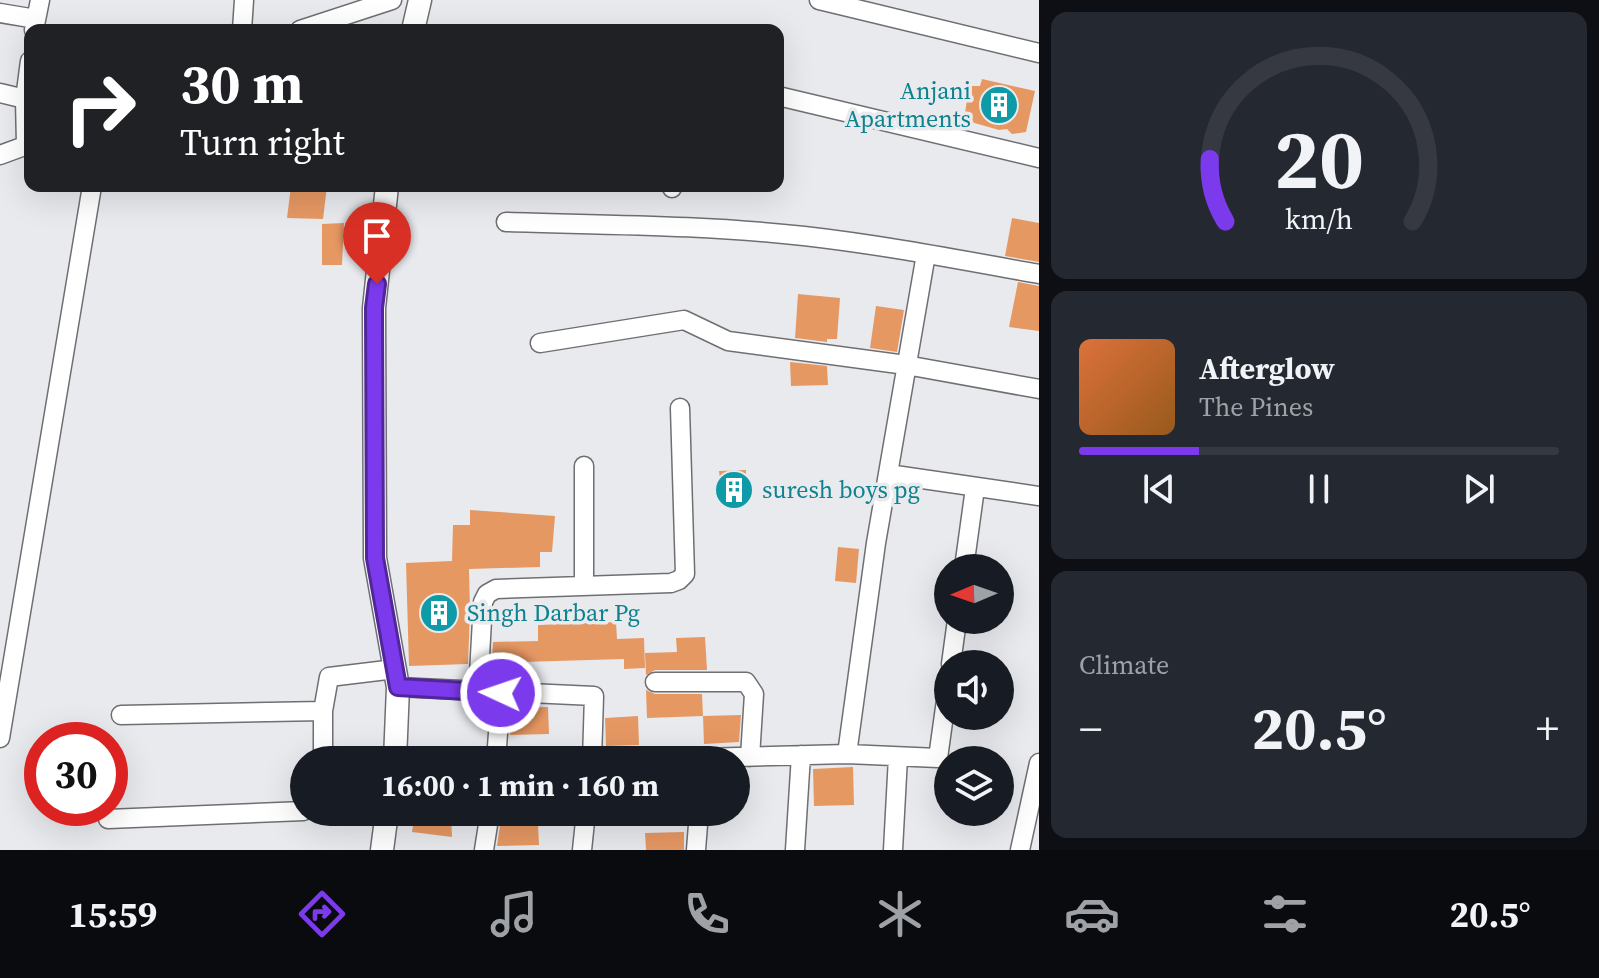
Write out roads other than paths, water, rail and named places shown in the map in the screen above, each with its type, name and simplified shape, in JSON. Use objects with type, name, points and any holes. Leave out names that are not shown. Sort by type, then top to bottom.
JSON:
[{"type":"street","points":[[0,13],[35,24],[40,0]]},
{"type":"street","points":[[242,24],[244,0]]},
{"type":"street","points":[[318,24],[392,0]]},
{"type":"street","points":[[414,24],[420,0]]},
{"type":"street","points":[[819,0],[1039,53]]},
{"type":"street","points":[[0,93],[24,99]]},
{"type":"street","points":[[784,97],[1039,158]]},
{"type":"street","points":[[0,155],[24,146]]},
{"type":"street","points":[[0,738],[91,192]]},
{"type":"street","points":[[386,192],[374,308],[375,558],[397,678],[395,746]]},
{"type":"street","points":[[506,222],[665,227],[804,236],[1039,274]]},
{"type":"street","points":[[847,754],[888,474],[926,254]]},
{"type":"street","points":[[540,343],[684,320],[728,341],[906,365],[1039,389]]},
{"type":"street","points":[[478,692],[483,602],[487,594],[496,589],[671,583],[685,574],[680,408]]},
{"type":"street","points":[[584,466],[584,586]]},
{"type":"street","points":[[888,474],[1039,496]]},
{"type":"street","points":[[966,554],[975,488]]},
{"type":"street","points":[[323,746],[323,711],[329,677],[397,678],[478,692],[594,696],[592,746]]},
{"type":"street","points":[[655,682],[746,682],[754,694],[750,757],[847,754],[938,758],[942,730]]},
{"type":"street","points":[[497,746],[501,693]]},
{"type":"street","points":[[121,715],[323,711]]},
{"type":"street","points":[[795,850],[801,755]]},
{"type":"street","points":[[893,850],[898,757]]},
{"type":"street","points":[[1020,850],[1039,763]]},
{"type":"street","points":[[128,818],[290,812]]},
{"type":"street","points":[[382,850],[385,826]]},
{"type":"street","points":[[484,850],[488,826]]},
{"type":"street","points":[[582,850],[585,826]]},
{"type":"street","points":[[696,850],[698,826]]},
{"type":"place","name":"Anjani Apartments","points":[[999,105]]},
{"type":"place","name":"suresh boys pg","points":[[734,490]]},
{"type":"place","name":"Singh Darbar Pg","points":[[439,613]]}]
